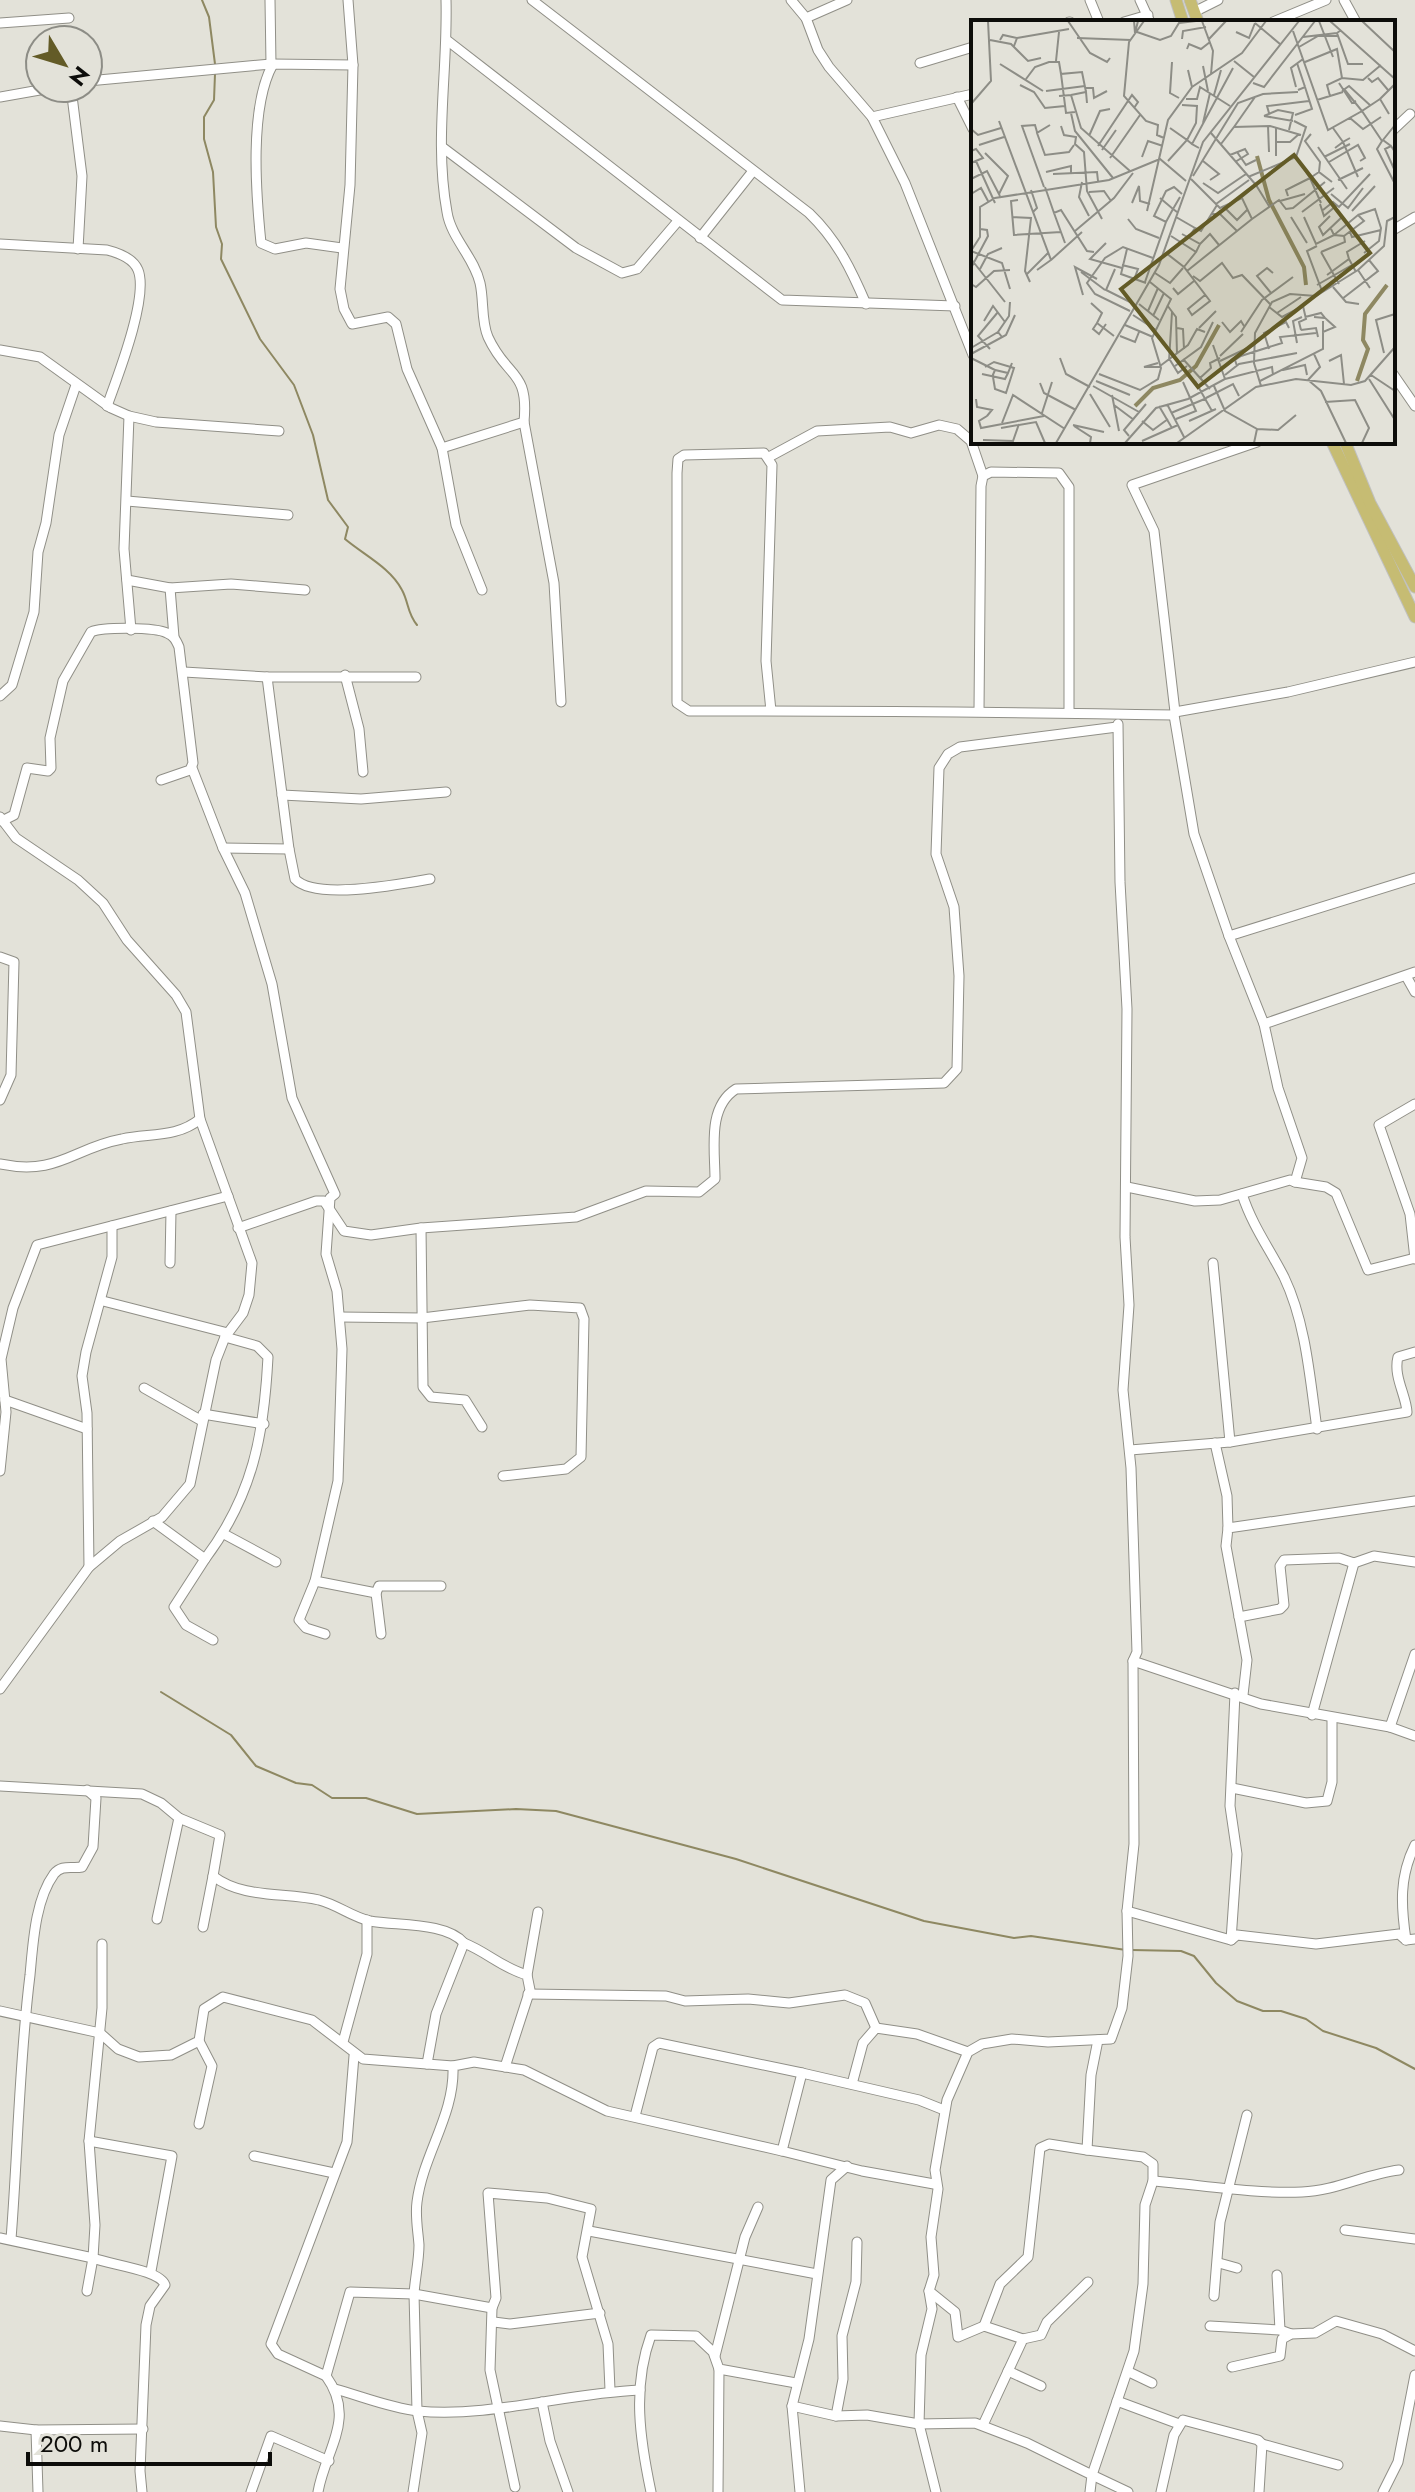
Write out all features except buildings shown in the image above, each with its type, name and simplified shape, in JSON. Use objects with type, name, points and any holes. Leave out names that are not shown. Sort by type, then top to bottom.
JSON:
[{"type":"main road","points":[[1176,0],[1182,20]]},
{"type":"main road","points":[[1333,444],[1415,617]]},
{"type":"main road","points":[[1346,444],[1370,503],[1415,587]]},
{"type":"street","points":[[270,0],[272,64],[261,91],[258,154],[261,243],[275,249],[306,243],[342,248]]},
{"type":"street","points":[[348,0],[353,65],[350,185],[342,248],[344,309],[352,324],[394,320],[407,369],[442,448],[456,525],[482,590]]},
{"type":"street","points":[[446,0],[448,41],[440,113],[450,224],[480,281],[487,335],[525,390],[524,422],[552,568],[561,702]]},
{"type":"street","points":[[532,0],[828,231],[847,259],[866,304]]},
{"type":"street","points":[[791,0],[806,18],[818,50],[829,67],[872,117],[905,183],[971,350]]},
{"type":"street","points":[[806,18],[847,0]]},
{"type":"street","points":[[1090,0],[1098,20]]},
{"type":"street","points":[[1140,0],[1149,19]]},
{"type":"street","points":[[1194,11],[1218,0]]},
{"type":"street","points":[[1278,20],[1326,0]]},
{"type":"street","points":[[1344,0],[1355,20]]},
{"type":"street","points":[[0,23],[69,18]]},
{"type":"street","points":[[448,41],[782,300],[955,306]]},
{"type":"street","points":[[920,63],[971,48]]},
{"type":"street","points":[[104,80],[272,64],[353,65]]},
{"type":"street","points":[[0,97],[24,93]]},
{"type":"street","points":[[872,117],[971,94]]},
{"type":"street","points":[[957,97],[971,125]]},
{"type":"street","points":[[73,104],[82,176],[78,249]]},
{"type":"street","points":[[1395,128],[1410,114]]},
{"type":"street","points":[[442,147],[576,248],[622,273],[637,269],[678,221]]},
{"type":"street","points":[[700,238],[753,171]]},
{"type":"street","points":[[1395,229],[1415,217]]},
{"type":"street","points":[[0,244],[116,252],[138,270],[133,328],[107,406]]},
{"type":"street","points":[[0,350],[40,357],[107,406],[129,416],[156,422],[210,423],[279,431]]},
{"type":"street","points":[[1395,377],[1415,406]]},
{"type":"street","points":[[0,696],[12,685],[34,612],[38,552],[46,523],[59,435],[76,385]]},
{"type":"street","points":[[129,416],[124,549],[131,630]]},
{"type":"street","points":[[442,448],[493,429],[524,422]]},
{"type":"street","points":[[769,457],[817,431],[890,427],[911,433],[939,425],[957,429],[971,441]]},
{"type":"street","points":[[972,444],[983,476],[979,711]]},
{"type":"street","points":[[1251,444],[1132,485],[1154,531],[1174,713],[1194,834],[1229,936],[1264,1024],[1278,1088],[1302,1158],[1302,1167],[1295,1182]]},
{"type":"street","points":[[771,711],[766,661],[772,465],[764,453],[715,453],[678,459],[677,703],[689,711],[1174,713],[1288,692],[1415,662]]},
{"type":"street","points":[[983,476],[991,472],[1059,473],[1069,487],[1069,711]]},
{"type":"street","points":[[127,501],[288,515]]},
{"type":"street","points":[[127,580],[170,588],[231,584],[305,590]]},
{"type":"street","points":[[170,588],[174,637],[184,672],[192,768],[223,848],[245,893],[272,984],[292,1098],[335,1194],[327,1200],[238,1228]]},
{"type":"street","points":[[0,1689],[89,1567],[173,1506],[190,1484],[216,1360],[226,1335],[243,1313],[252,1280],[252,1263],[200,1119],[194,1094],[189,1025],[176,995],[127,940],[93,893],[22,843],[1,819],[14,815],[27,768],[48,771],[51,768],[50,738],[63,681],[91,632],[102,629],[152,629],[174,637]]},
{"type":"street","points":[[184,672],[267,677],[416,677]]},
{"type":"street","points":[[345,675],[359,729],[363,772]]},
{"type":"street","points":[[267,677],[295,879],[309,888],[359,889],[430,879]]},
{"type":"street","points":[[934,2184],[944,2110],[968,2052],[982,2044],[1012,2039],[1111,2039],[1122,2008],[1134,1844],[1133,1661],[1137,1652],[1130,1450],[1123,1390],[1129,1305],[1125,1237],[1127,1009],[1120,882],[1117,727],[1124,714]]},
{"type":"street","points":[[327,1200],[344,1231],[354,1234],[576,1217],[646,1191],[704,1190],[715,1179],[718,1109],[724,1097],[736,1089],[944,1083],[957,1069],[959,976],[954,907],[936,854],[938,775],[942,760],[960,747],[1117,727]]},
{"type":"street","points":[[161,780],[192,768]]},
{"type":"street","points":[[282,795],[361,799],[446,792]]},
{"type":"street","points":[[223,848],[289,849]]},
{"type":"street","points":[[1229,936],[1415,878]]},
{"type":"street","points":[[0,957],[14,962],[16,974],[5,1060],[11,1075],[0,1100]]},
{"type":"street","points":[[1264,1024],[1410,974],[1415,992]]},
{"type":"street","points":[[1127,1187],[1195,1201],[1242,1194],[1278,1183],[1295,1182],[1326,1187],[1336,1193],[1368,1270],[1415,1259],[1410,1214],[1379,1125],[1415,1104]]},
{"type":"street","points":[[0,1164],[23,1167],[68,1161],[120,1139],[186,1131],[200,1119]]},
{"type":"street","points":[[1242,1194],[1252,1223],[1290,1293],[1303,1338],[1317,1429]]},
{"type":"street","points":[[0,1471],[5,1400],[1,1359],[13,1308],[37,1245],[228,1196]]},
{"type":"street","points":[[170,1263],[171,1211]]},
{"type":"street","points":[[325,1634],[306,1628],[299,1620],[315,1581],[338,1481],[340,1317],[337,1291],[326,1254],[331,1212]]},
{"type":"street","points":[[89,1567],[87,1429],[82,1376],[112,1257],[112,1226]]},
{"type":"street","points":[[421,1228],[423,1387],[431,1397],[465,1400],[482,1427]]},
{"type":"street","points":[[1213,1263],[1230,1442]]},
{"type":"street","points":[[103,1301],[226,1335],[257,1346],[268,1357],[264,1424],[244,1498],[224,1534],[174,1607],[186,1625],[213,1640]]},
{"type":"street","points":[[340,1317],[422,1318],[530,1305],[575,1305],[583,1312],[581,1457],[566,1469],[503,1476]]},
{"type":"street","points":[[1130,1450],[1230,1442],[1407,1412],[1408,1401],[1395,1367],[1398,1357],[1415,1352]]},
{"type":"street","points":[[144,1388],[203,1418],[264,1424]]},
{"type":"street","points":[[5,1400],[87,1429]]},
{"type":"street","points":[[1215,1443],[1227,1496],[1226,1546],[1247,1660],[1239,1694],[1230,1806],[1237,1854],[1231,1940]]},
{"type":"street","points":[[1228,1528],[1415,1501]]},
{"type":"street","points":[[153,1521],[205,1559]]},
{"type":"street","points":[[224,1534],[276,1562]]},
{"type":"street","points":[[1239,1617],[1280,1609],[1284,1605],[1281,1561],[1339,1558],[1354,1563],[1374,1556],[1415,1562]]},
{"type":"street","points":[[1312,1715],[1354,1563]]},
{"type":"street","points":[[315,1581],[376,1593]]},
{"type":"street","points":[[381,1634],[376,1593],[379,1586],[441,1586]]},
{"type":"street","points":[[1390,1727],[1415,1654]]},
{"type":"street","points":[[1133,1661],[1239,1694],[1261,1704],[1390,1727],[1415,1736]]},
{"type":"street","points":[[1232,1788],[1306,1803],[1327,1801],[1333,1765],[1332,1718]]},
{"type":"street","points":[[0,1786],[31,1791],[84,1788],[142,1794],[161,1803],[179,1818],[220,1835],[203,1927]]},
{"type":"street","points":[[11,2239],[25,2018],[33,1946],[47,1887],[60,1869],[82,1867],[93,1847],[96,1798],[84,1788]]},
{"type":"street","points":[[157,1919],[179,1818]]},
{"type":"street","points":[[1410,1939],[1403,1878],[1415,1845]]},
{"type":"street","points":[[213,1876],[226,1886],[322,1901],[367,1920],[456,1935],[464,1943],[483,1950],[493,1961],[527,1975]]},
{"type":"street","points":[[1127,1911],[1231,1940]]},
{"type":"street","points":[[505,2067],[528,1994],[527,1975],[538,1912]]},
{"type":"street","points":[[343,2042],[367,1954],[367,1920]]},
{"type":"street","points":[[1231,1940],[1237,1935],[1316,1944],[1399,1934],[1410,1939]]},
{"type":"street","points":[[427,2064],[436,2014],[464,1943]]},
{"type":"street","points":[[87,2291],[95,2225],[89,2141],[100,2033],[102,1944]]},
{"type":"street","points":[[528,1994],[666,1996],[685,2001],[748,1999],[789,2003],[845,1995],[865,2003],[876,2028]]},
{"type":"street","points":[[199,2124],[212,2066],[199,2041],[204,2009],[223,1997],[312,2020],[343,2042],[354,2056],[379,2063],[453,2066],[474,2062],[524,2070],[607,2111],[934,2184],[938,2189],[931,2237],[934,2275],[929,2291],[932,2309],[921,2355],[919,2424],[936,2492]]},
{"type":"street","points":[[0,2011],[100,2033],[118,2049],[139,2057],[171,2055],[199,2041]]},
{"type":"street","points":[[876,2028],[917,2034],[968,2052]]},
{"type":"street","points":[[852,2084],[863,2043],[876,2028]]},
{"type":"street","points":[[1087,2150],[1091,2075],[1098,2040]]},
{"type":"street","points":[[635,2116],[653,2047],[659,2043],[852,2084],[919,2100],[944,2110]]},
{"type":"street","points":[[318,2492],[338,2431],[335,2389],[326,2376],[278,2354],[271,2344],[350,2128],[354,2056]]},
{"type":"street","points":[[413,2492],[422,2433],[417,2411],[414,2294],[419,2248],[417,2202],[425,2168],[446,2117],[454,2085],[453,2066]]},
{"type":"street","points":[[782,2151],[802,2073]]},
{"type":"street","points":[[1214,2296],[1220,2222],[1247,2115]]},
{"type":"street","points":[[89,2141],[172,2156],[151,2271]]},
{"type":"street","points":[[984,2326],[1000,2284],[1028,2257],[1040,2148],[1049,2144],[1143,2157],[1153,2164],[1153,2181],[1145,2205],[1143,2284],[1129,2372],[1092,2475],[1090,2492]]},
{"type":"street","points":[[254,2156],[334,2173]]},
{"type":"street","points":[[800,2492],[792,2406],[809,2339],[831,2180],[847,2166]]},
{"type":"street","points":[[1153,2181],[1302,2192],[1340,2187],[1377,2173],[1399,2170]]},
{"type":"street","points":[[515,2487],[495,2406],[490,2370],[494,2322],[492,2308],[496,2298],[488,2193],[547,2198],[591,2209],[582,2257],[608,2344],[610,2390]]},
{"type":"street","points":[[715,2356],[739,2259],[758,2207]]},
{"type":"street","points":[[1345,2230],[1415,2239]]},
{"type":"street","points":[[589,2231],[817,2274]]},
{"type":"street","points":[[0,2238],[93,2258],[134,2271],[151,2271],[163,2279],[165,2285],[150,2306],[146,2325],[142,2492]]},
{"type":"street","points":[[836,2416],[843,2379],[842,2336],[856,2282],[857,2242]]},
{"type":"street","points":[[1219,2263],[1237,2268]]},
{"type":"street","points":[[1277,2275],[1280,2330]]},
{"type":"street","points":[[929,2291],[955,2312],[958,2337],[984,2326],[1023,2339],[1041,2335],[1047,2322],[1088,2282]]},
{"type":"street","points":[[326,2376],[350,2292],[414,2294],[492,2308]]},
{"type":"street","points":[[494,2322],[510,2324],[600,2313]]},
{"type":"street","points":[[1210,2326],[1280,2330],[1291,2334],[1315,2333],[1336,2321],[1382,2334],[1415,2351]]},
{"type":"street","points":[[1232,2367],[1280,2356],[1282,2339],[1291,2334]]},
{"type":"street","points":[[651,2492],[639,2439],[640,2390],[651,2335],[696,2336],[715,2356],[719,2369],[718,2492]]},
{"type":"street","points":[[983,2425],[1023,2339]]},
{"type":"street","points":[[719,2369],[796,2383]]},
{"type":"street","points":[[1008,2371],[1041,2386]]},
{"type":"street","points":[[1129,2372],[1152,2383]]},
{"type":"street","points":[[1389,2492],[1415,2375]]},
{"type":"street","points":[[335,2389],[417,2411],[495,2409],[495,2406],[542,2402],[610,2390],[640,2390]]},
{"type":"street","points":[[1117,2401],[1179,2424]]},
{"type":"street","points":[[542,2402],[550,2441],[568,2492]]},
{"type":"street","points":[[792,2406],[836,2416],[867,2415],[919,2424],[983,2425],[1128,2492]]},
{"type":"street","points":[[1161,2492],[1179,2424],[1183,2420],[1238,2432],[1262,2444],[1338,2465]]},
{"type":"street","points":[[0,2426],[36,2430],[143,2429]]},
{"type":"street","points":[[36,2430],[38,2492]]},
{"type":"street","points":[[251,2492],[271,2436],[329,2461]]},
{"type":"street","points":[[1259,2492],[1262,2444]]},
{"type":"waterway","points":[[202,0],[209,17],[215,64]]},
{"type":"waterway","points":[[215,74],[214,100],[204,117],[204,139],[213,172],[221,259],[260,339],[294,385],[313,435],[328,500],[348,527],[345,539],[384,568],[397,582],[417,625]]},
{"type":"waterway","points":[[161,1692],[231,1735],[256,1766],[296,1783],[312,1785],[332,1798],[366,1798],[417,1814],[516,1809],[556,1811],[736,1859],[924,1921],[1014,1938],[1031,1936],[1126,1950]]},
{"type":"waterway","points":[[1132,1950],[1181,1951],[1194,1956],[1216,1983],[1237,2001],[1263,2011],[1281,2011],[1306,2019],[1323,2031],[1376,2048],[1415,2069]]}]
